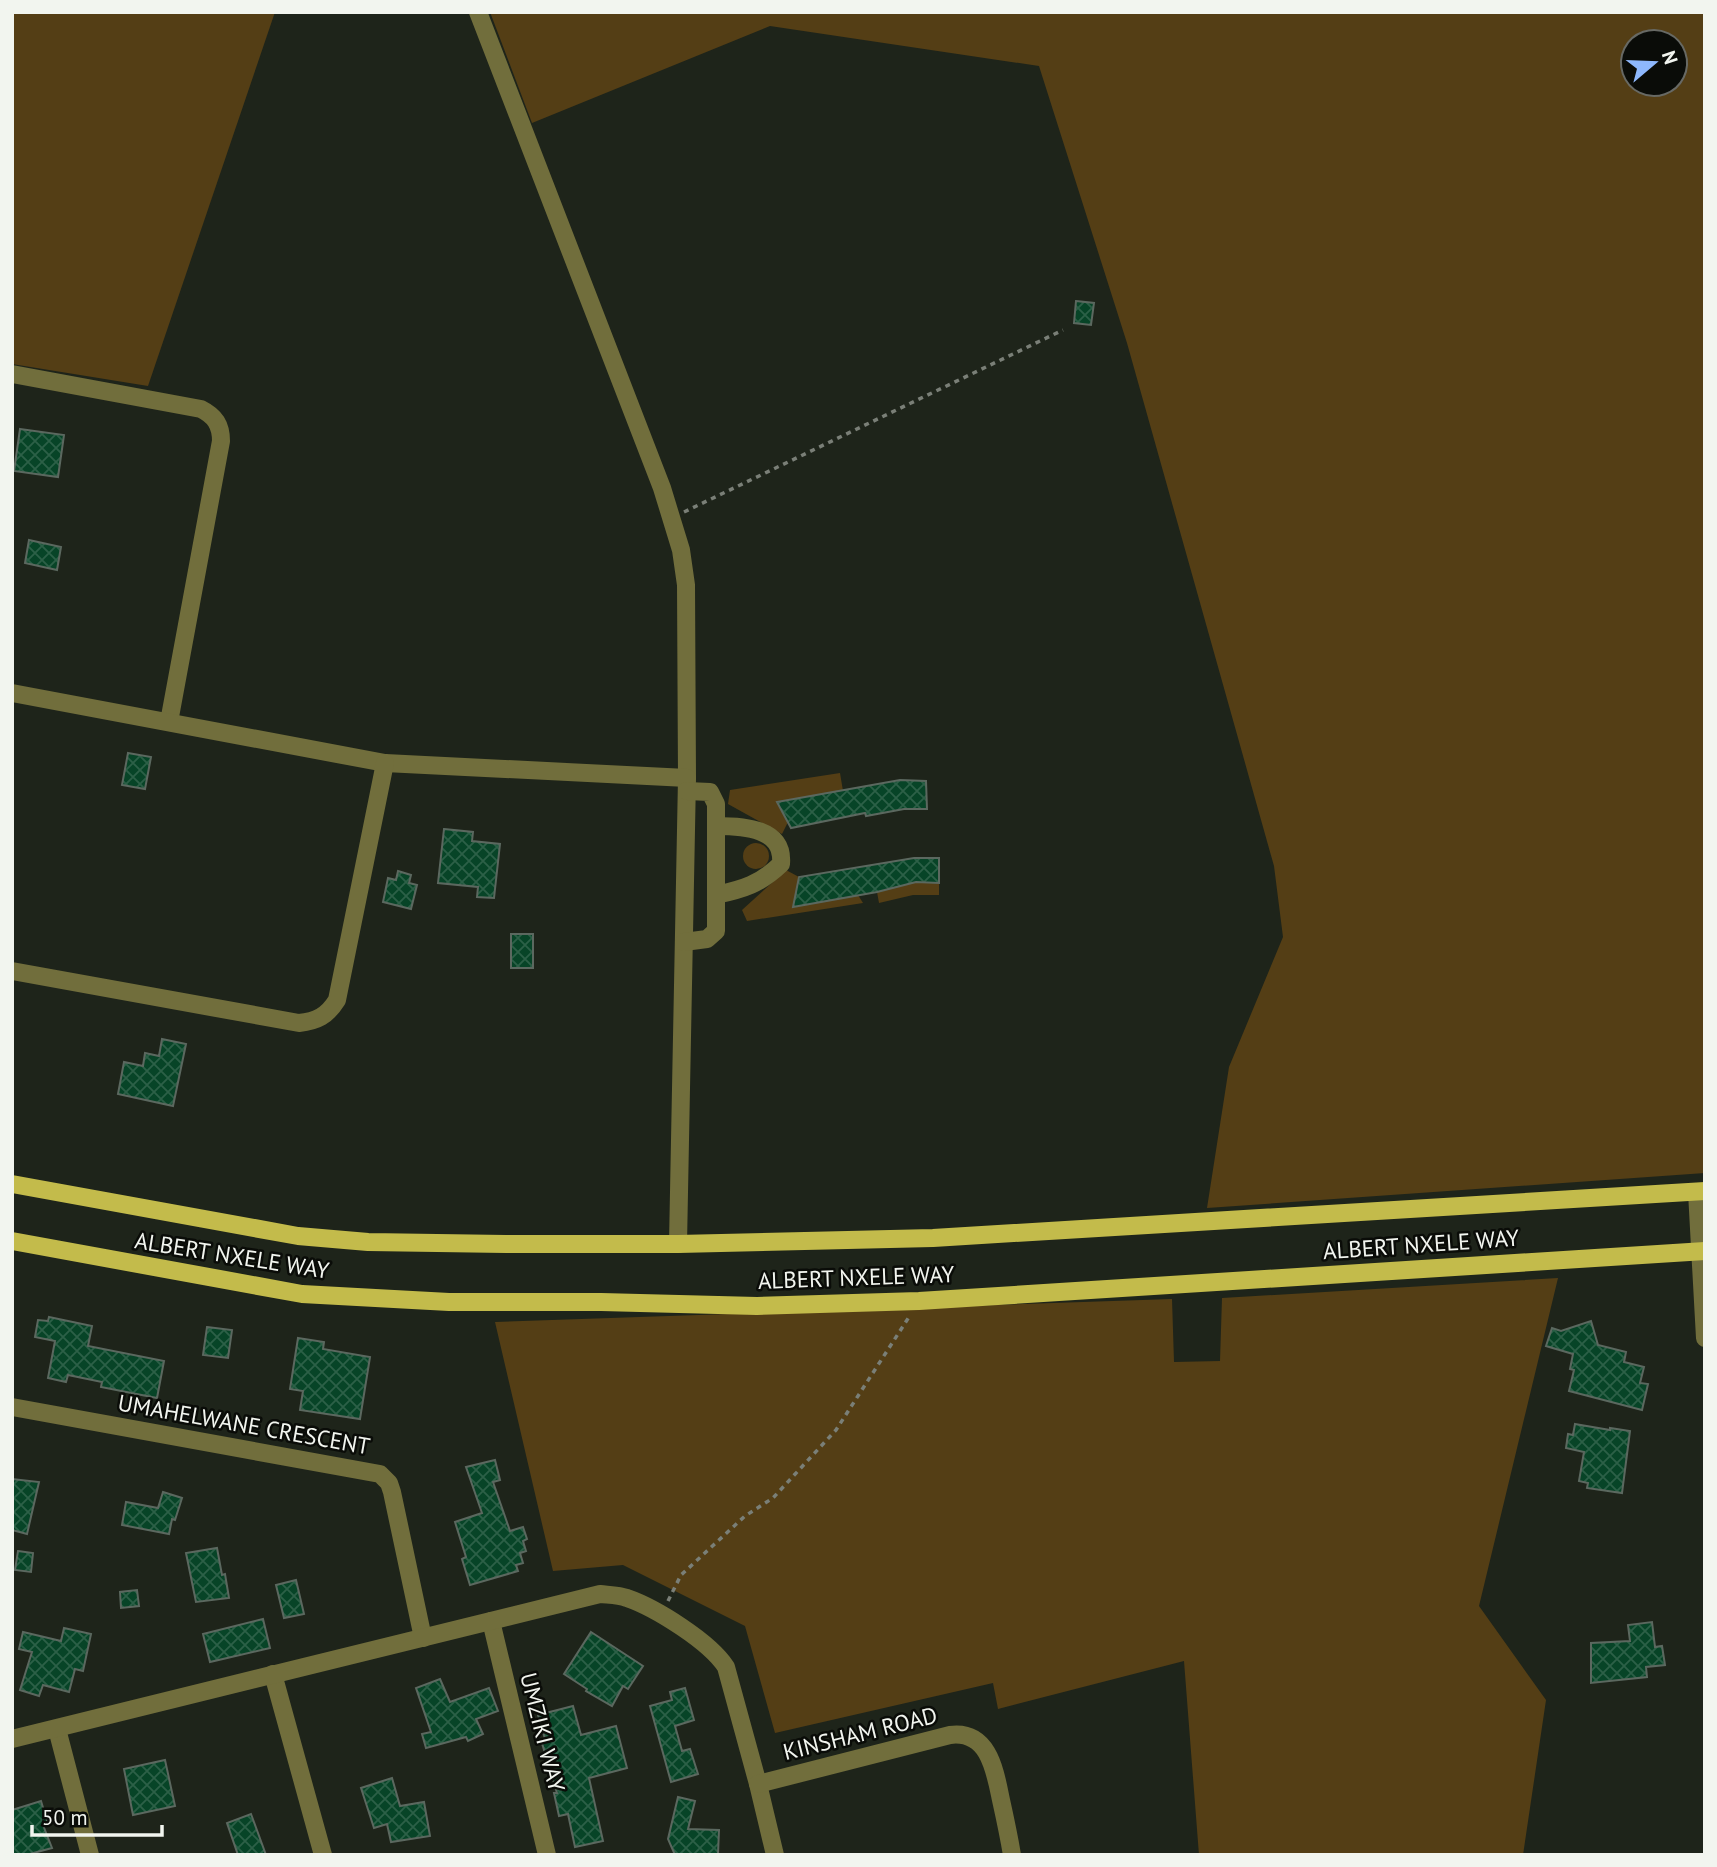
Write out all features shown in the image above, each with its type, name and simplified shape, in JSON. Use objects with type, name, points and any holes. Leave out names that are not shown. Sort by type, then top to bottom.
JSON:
[{"type":"main road","name":"ALBERT NXELE WAY","points":[[12,1184],[237,1226],[322,1238],[369,1242],[678,1244],[933,1238],[1701,1192]]},
{"type":"main road","name":"ALBERT NXELE WAY","points":[[12,1241],[315,1295],[449,1302],[757,1306],[919,1301],[1703,1251]]},
{"type":"street","points":[[478,12],[673,518],[681,550],[686,585],[687,785],[678,1244]]},
{"type":"street","points":[[12,374],[201,409],[211,414],[218,423],[222,441],[169,722]]},
{"type":"street","points":[[12,693],[385,763],[687,785],[710,792],[716,804],[716,931],[707,939],[684,942]]},
{"type":"street","points":[[12,971],[299,1023],[312,1022],[323,1017],[337,1000],[385,763]]},
{"type":"street","points":[[716,826],[742,826],[761,833],[777,841],[782,851],[781,864],[769,876],[747,888],[716,895]]},
{"type":"street","points":[[1701,1192],[1705,1338]]},
{"type":"street","name":"UMAHELWANE CRESCENT","points":[[12,1407],[380,1474],[392,1492],[423,1638]]},
{"type":"street","points":[[12,1739],[600,1594],[624,1597],[641,1603],[707,1645],[726,1667],[775,1855]]},
{"type":"street","name":"UMZIKI WAY","points":[[491,1621],[547,1855]]},
{"type":"street","points":[[273,1674],[323,1855]]},
{"type":"street","points":[[57,1729],[90,1855]]},
{"type":"street","name":"KINSHAM ROAD","points":[[758,1784],[950,1735],[972,1737],[987,1752],[994,1766],[1013,1855]]},
{"type":"path","points":[[673,518],[1063,330]]},
{"type":"path","points":[[660,1615],[681,1575],[745,1516],[773,1498],[836,1430],[919,1301]]},
{"type":"shaded area","points":[[12,12],[275,12],[148,386],[12,364]]},
{"type":"shaded area","points":[[490,12],[1705,12],[1705,1173],[1207,1208],[1229,1067],[1283,937],[1274,866],[1127,343],[1039,66],[770,26],[532,123]]},
{"type":"shaded area","points":[[840,773],[843,791],[777,802],[788,822],[782,834],[728,804],[730,790]]},
{"type":"shaded area","points":[[756,843],[765,847],[769,856],[765,865],[756,869],[747,865],[743,856],[747,847]]},
{"type":"shaded area","points":[[786,870],[799,877],[793,907],[858,895],[863,903],[747,921],[742,910]]},
{"type":"shaded area","points":[[916,882],[939,883],[939,895],[913,895],[879,903],[877,892]]},
{"type":"shaded area","points":[[1558,1278],[1479,1606],[1546,1700],[1523,1855],[1199,1855],[1184,1661],[998,1709],[993,1683],[775,1733],[745,1626],[623,1565],[553,1571],[495,1322],[1172,1299],[1174,1362],[1220,1361],[1222,1298]]},
{"type":"building","points":[[1076,301],[1094,303],[1091,325],[1074,323]]},
{"type":"building","points":[[20,429],[64,435],[58,477],[14,471]]},
{"type":"building","points":[[29,540],[61,547],[57,570],[25,563]]},
{"type":"building","points":[[128,753],[151,757],[145,789],[122,785]]},
{"type":"building","points":[[900,780],[926,781],[927,809],[904,809],[866,816],[865,813],[791,828],[777,802]]},
{"type":"building","points":[[444,829],[473,832],[472,841],[500,844],[494,898],[477,897],[478,887],[438,883]]},
{"type":"building","points":[[914,858],[939,858],[939,883],[916,882],[793,907],[799,877]]},
{"type":"building","points":[[398,871],[411,875],[409,883],[417,885],[411,909],[383,902],[388,878],[396,880]]},
{"type":"building","points":[[511,934],[533,934],[533,968],[511,968]]},
{"type":"building","points":[[162,1039],[186,1044],[173,1106],[118,1094],[124,1062],[143,1066],[145,1053],[159,1056]]},
{"type":"building","points":[[49,1317],[92,1326],[88,1346],[164,1361],[157,1398],[101,1387],[102,1382],[68,1375],[66,1382],[48,1378],[55,1341],[35,1337],[38,1320],[48,1321]]},
{"type":"building","points":[[1591,1321],[1598,1345],[1626,1352],[1624,1362],[1644,1367],[1640,1383],[1648,1384],[1642,1410],[1569,1391],[1574,1370],[1570,1369],[1573,1354],[1546,1346],[1552,1328],[1561,1331]]},
{"type":"building","points":[[207,1327],[232,1330],[228,1358],[203,1355]]},
{"type":"building","points":[[298,1338],[324,1342],[323,1349],[370,1357],[360,1419],[300,1410],[303,1391],[290,1389]]},
{"type":"building","points":[[1575,1424],[1630,1431],[1622,1493],[1587,1488],[1588,1483],[1579,1481],[1584,1452],[1566,1448],[1568,1434],[1573,1435]]},
{"type":"building","points":[[495,1460],[500,1480],[493,1482],[510,1531],[523,1527],[527,1539],[523,1541],[526,1551],[520,1553],[523,1563],[516,1565],[518,1571],[470,1585],[462,1559],[466,1557],[455,1522],[482,1513],[466,1467]]},
{"type":"building","points":[[12,1479],[39,1482],[27,1534],[12,1530]]},
{"type":"building","points":[[163,1492],[182,1498],[175,1520],[172,1519],[169,1534],[122,1525],[126,1502],[158,1508]]},
{"type":"building","points":[[217,1548],[229,1598],[196,1602],[186,1553]]},
{"type":"building","points":[[18,1551],[33,1553],[31,1572],[15,1570]]},
{"type":"building","points":[[296,1580],[304,1614],[284,1618],[276,1585]]},
{"type":"building","points":[[137,1590],[139,1606],[121,1608],[120,1592]]},
{"type":"building","points":[[263,1619],[270,1648],[210,1662],[203,1634]]},
{"type":"building","points":[[1652,1622],[1655,1647],[1662,1646],[1665,1665],[1646,1667],[1647,1677],[1591,1683],[1591,1643],[1630,1641],[1628,1625]]},
{"type":"building","points":[[64,1628],[91,1634],[83,1671],[75,1669],[69,1692],[43,1685],[39,1696],[20,1690],[32,1652],[19,1649],[23,1632],[61,1641]]},
{"type":"building","points":[[591,1632],[643,1666],[628,1689],[623,1686],[612,1706],[564,1674]]},
{"type":"building","points":[[440,1679],[450,1702],[489,1688],[498,1711],[476,1719],[483,1734],[468,1741],[466,1737],[426,1748],[422,1734],[431,1732],[416,1688]]},
{"type":"building","points":[[685,1688],[694,1720],[675,1726],[682,1751],[690,1749],[698,1774],[671,1782],[650,1706],[672,1700],[670,1692]]},
{"type":"building","points":[[573,1706],[581,1735],[616,1726],[627,1768],[589,1778],[603,1841],[575,1847],[568,1814],[559,1816],[554,1793],[557,1793],[541,1740],[545,1739],[538,1715]]},
{"type":"building","points":[[165,1760],[175,1806],[133,1815],[124,1769]]},
{"type":"building","points":[[392,1778],[400,1806],[424,1802],[430,1836],[391,1842],[387,1824],[374,1828],[361,1788]]},
{"type":"building","points":[[678,1797],[695,1801],[688,1829],[719,1830],[718,1854],[675,1855],[668,1839]]},
{"type":"building","points":[[41,1801],[48,1824],[43,1825],[52,1848],[26,1855],[12,1855],[12,1810]]},
{"type":"building","points":[[251,1814],[266,1855],[238,1855],[227,1823]]}]
